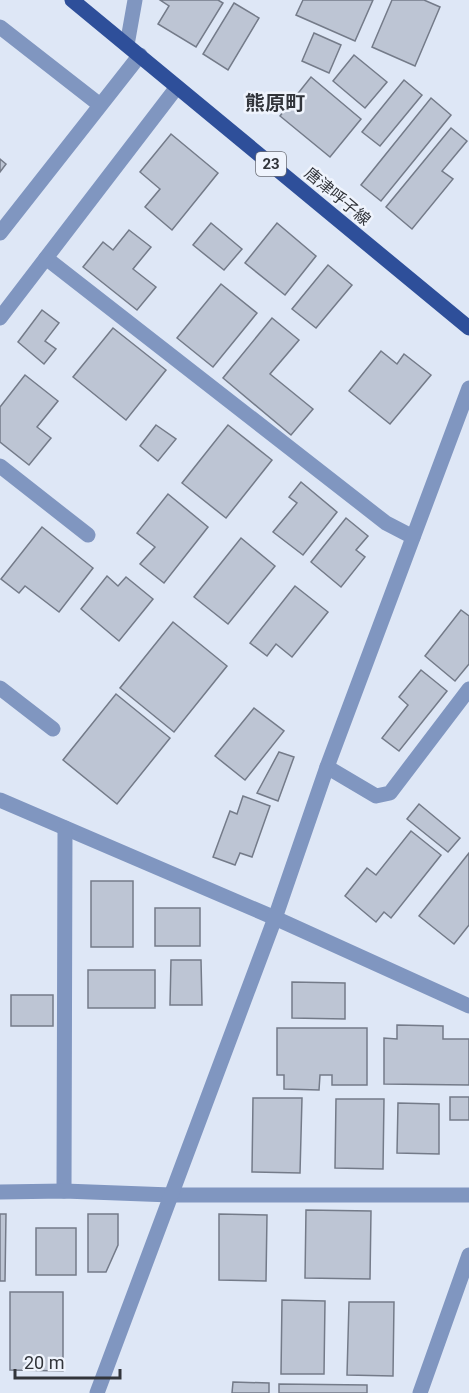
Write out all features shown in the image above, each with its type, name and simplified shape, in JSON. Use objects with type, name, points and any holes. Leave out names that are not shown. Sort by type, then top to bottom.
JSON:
[{"type":"main road","name":"唐津呼子線","points":[[72,0],[469,328]]},
{"type":"street","points":[[128,45],[135,0]]},
{"type":"street","points":[[0,27],[100,105]]},
{"type":"street","points":[[0,233],[140,55]]},
{"type":"street","points":[[0,318],[177,87]]},
{"type":"street","points":[[46,258],[386,523],[413,537]]},
{"type":"street","points":[[97,1393],[275,918],[327,767],[469,388]]},
{"type":"street","points":[[0,466],[88,535]]},
{"type":"street","points":[[0,688],[53,729]]},
{"type":"street","points":[[327,767],[376,796],[390,793],[469,689]]},
{"type":"street","points":[[0,800],[275,918],[469,1006]]},
{"type":"street","points":[[64,1191],[65,828]]},
{"type":"street","points":[[0,1192],[64,1191],[171,1195],[469,1195]]},
{"type":"street","points":[[420,1393],[469,1255]]},
{"type":"building","points":[[160,0],[218,0],[223,3],[196,47],[158,24],[169,6]]},
{"type":"building","points":[[303,0],[373,0],[355,41],[296,15]]},
{"type":"building","points":[[392,0],[424,0],[440,7],[415,66],[372,47]]},
{"type":"building","points":[[234,3],[259,18],[228,70],[203,54]]},
{"type":"building","points":[[314,33],[341,45],[329,73],[302,61]]},
{"type":"building","points":[[354,55],[387,82],[365,108],[333,81]]},
{"type":"building","points":[[311,77],[361,119],[330,157],[280,116]]},
{"type":"building","points":[[404,80],[422,95],[380,146],[362,132]]},
{"type":"building","points":[[431,98],[451,115],[381,201],[361,185]]},
{"type":"building","points":[[451,128],[467,141],[442,171],[453,179],[412,229],[386,207]]},
{"type":"building","points":[[171,134],[218,173],[172,230],[145,207],[160,189],[140,172]]},
{"type":"building","points":[[0,159],[6,164],[0,172]]},
{"type":"building","points":[[211,223],[242,249],[224,270],[193,245]]},
{"type":"building","points":[[277,223],[316,256],[285,295],[245,263]]},
{"type":"building","points":[[129,230],[151,247],[133,269],[156,287],[137,310],[83,267],[103,242],[113,250]]},
{"type":"building","points":[[328,265],[352,285],[316,328],[292,309]]},
{"type":"building","points":[[221,284],[257,313],[213,367],[177,338]]},
{"type":"building","points":[[42,310],[59,323],[45,341],[56,349],[44,364],[18,342]]},
{"type":"building","points":[[272,318],[299,340],[270,374],[313,409],[291,435],[223,378]]},
{"type":"building","points":[[113,328],[166,370],[126,420],[73,377]]},
{"type":"building","points":[[381,351],[397,364],[404,354],[431,375],[390,424],[349,391]]},
{"type":"building","points":[[25,375],[58,401],[37,427],[51,438],[29,465],[0,442],[0,407]]},
{"type":"building","points":[[156,425],[176,439],[158,461],[140,446]]},
{"type":"building","points":[[228,425],[272,460],[226,518],[182,483]]},
{"type":"building","points":[[301,482],[337,512],[303,555],[273,532],[297,503],[289,497]]},
{"type":"building","points":[[168,494],[208,527],[164,583],[140,564],[155,547],[137,533]]},
{"type":"building","points":[[346,518],[368,536],[356,550],[365,557],[341,587],[311,562]]},
{"type":"building","points":[[42,527],[93,568],[59,612],[25,586],[19,593],[1,579]]},
{"type":"building","points":[[241,538],[275,566],[228,624],[194,597]]},
{"type":"building","points":[[107,576],[118,586],[126,577],[153,599],[119,641],[81,609]]},
{"type":"building","points":[[295,586],[328,612],[292,657],[276,644],[267,656],[250,643]]},
{"type":"building","points":[[461,610],[469,616],[469,664],[455,681],[425,656]]},
{"type":"building","points":[[173,622],[227,666],[174,732],[120,688]]},
{"type":"building","points":[[421,670],[447,691],[399,751],[382,738],[408,705],[399,697]]},
{"type":"building","points":[[116,694],[170,738],[117,804],[63,760]]},
{"type":"building","points":[[254,708],[284,731],[245,780],[215,756]]},
{"type":"building","points":[[279,752],[294,757],[278,801],[257,793]]},
{"type":"building","points":[[243,796],[270,806],[252,857],[240,853],[235,865],[213,857],[230,811],[237,814]]},
{"type":"building","points":[[419,804],[460,838],[448,852],[407,819]]},
{"type":"building","points":[[411,831],[441,855],[391,918],[384,912],[376,922],[345,896],[367,868],[376,875]]},
{"type":"building","points":[[469,853],[469,925],[454,944],[419,916]]},
{"type":"building","points":[[91,881],[133,881],[133,947],[91,947]]},
{"type":"building","points":[[155,908],[200,908],[200,946],[155,946]]},
{"type":"building","points":[[171,960],[201,960],[202,1005],[170,1005]]},
{"type":"building","points":[[88,970],[155,970],[155,1008],[88,1008]]},
{"type":"building","points":[[292,982],[345,983],[345,1019],[292,1018]]},
{"type":"building","points":[[11,995],[53,995],[53,1026],[11,1026]]},
{"type":"building","points":[[397,1025],[443,1026],[443,1039],[469,1039],[469,1085],[384,1084],[384,1038],[397,1039]]},
{"type":"building","points":[[277,1028],[367,1028],[367,1085],[332,1085],[332,1075],[320,1075],[319,1090],[284,1089],[284,1075],[277,1075]]},
{"type":"building","points":[[450,1097],[469,1097],[469,1120],[450,1120]]},
{"type":"building","points":[[253,1098],[302,1098],[300,1173],[252,1172]]},
{"type":"building","points":[[336,1099],[384,1099],[383,1169],[335,1168]]},
{"type":"building","points":[[398,1103],[439,1104],[439,1154],[397,1153]]},
{"type":"building","points":[[306,1210],[371,1211],[370,1279],[305,1278]]},
{"type":"building","points":[[0,1214],[6,1214],[5,1281],[0,1281]]},
{"type":"building","points":[[88,1214],[118,1214],[118,1245],[106,1272],[88,1272]]},
{"type":"building","points":[[219,1214],[267,1215],[266,1281],[219,1280]]},
{"type":"building","points":[[36,1228],[76,1228],[76,1275],[36,1275]]},
{"type":"building","points":[[10,1292],[63,1292],[63,1371],[10,1370]]},
{"type":"building","points":[[282,1300],[325,1301],[324,1374],[281,1374]]},
{"type":"building","points":[[349,1302],[394,1302],[393,1376],[347,1375]]},
{"type":"building","points":[[233,1382],[269,1383],[269,1393],[232,1393]]},
{"type":"building","points":[[279,1384],[367,1385],[367,1393],[279,1393]]},
{"type":"district","name":"熊原町","points":[[275,103]]}]
